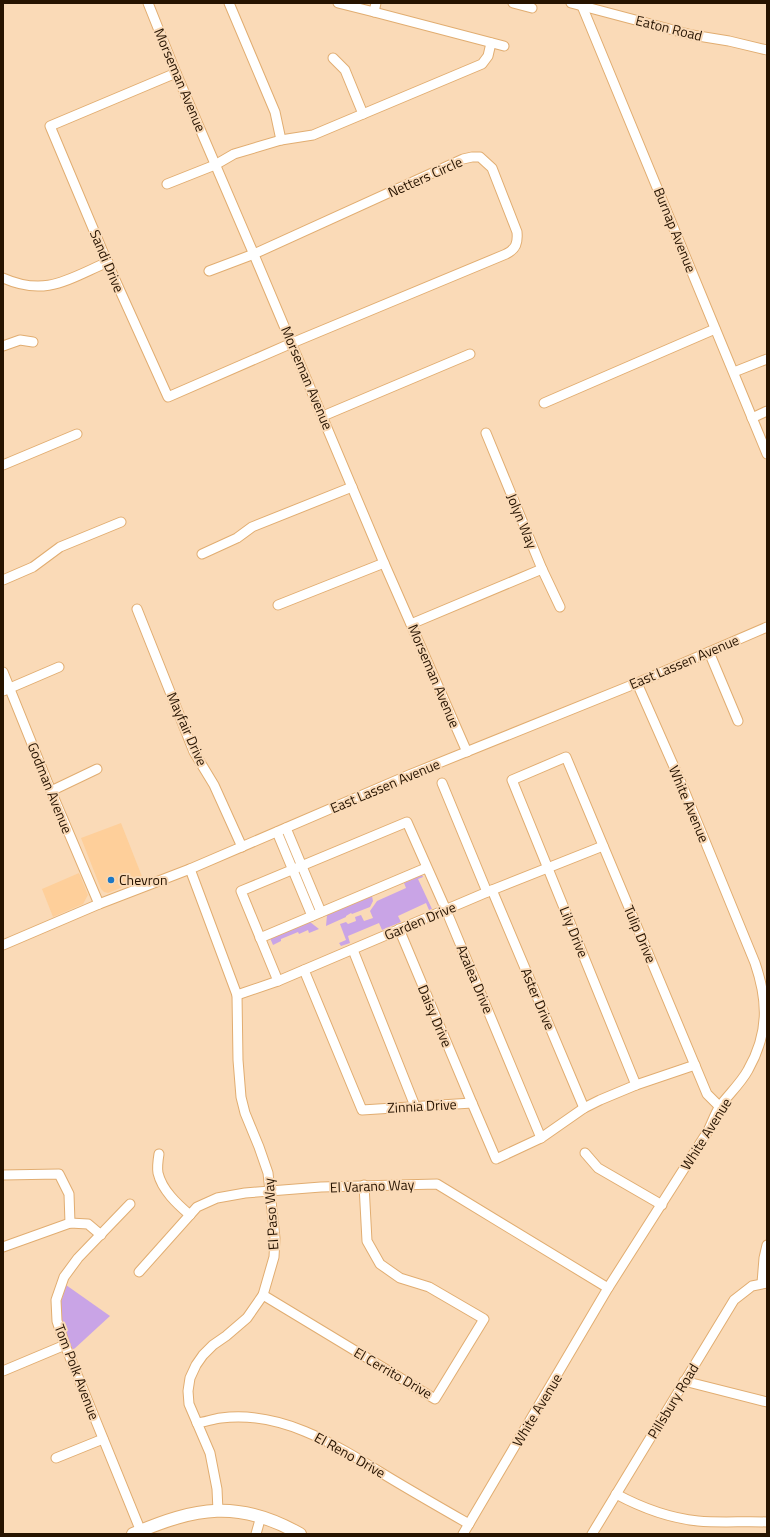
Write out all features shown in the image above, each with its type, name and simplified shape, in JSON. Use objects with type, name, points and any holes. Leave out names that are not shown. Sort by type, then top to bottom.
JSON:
[{"type":"main road","points":[[138,1533],[169,1520],[192,1514],[218,1511],[243,1512],[261,1516],[275,1521],[300,1534]]},
{"type":"street","name":"Morseman Avenue","points":[[148,3],[215,165],[466,752]]},
{"type":"street","points":[[229,3],[274,112],[281,140]]},
{"type":"street","points":[[338,3],[375,7],[504,46]]},
{"type":"street","points":[[514,3],[532,8]]},
{"type":"street","name":"Eaton Road","points":[[571,3],[692,35],[767,50]]},
{"type":"street","name":"Burnap Avenue","points":[[582,6],[767,454]]},
{"type":"street","points":[[166,184],[215,165],[234,154],[281,140],[313,135],[482,64],[488,56],[491,43]]},
{"type":"street","points":[[333,58],[345,70],[363,114]]},
{"type":"street","name":"Sandi Drive","points":[[176,73],[50,126],[108,262],[168,397],[292,343]]},
{"type":"street","name":"Netters Circle","points":[[209,271],[254,254],[463,159],[472,157],[480,158],[492,168],[517,232],[517,243],[511,252],[292,343]]},
{"type":"street","points":[[3,278],[21,285],[32,287],[51,286],[108,262]]},
{"type":"street","points":[[544,403],[716,329]]},
{"type":"street","points":[[3,346],[20,340],[33,342]]},
{"type":"street","points":[[323,416],[470,354]]},
{"type":"street","points":[[734,372],[767,359]]},
{"type":"street","points":[[752,418],[767,411]]},
{"type":"street","name":"Jolyn Way","points":[[486,433],[542,569],[560,607]]},
{"type":"street","points":[[3,465],[77,434]]},
{"type":"street","points":[[202,554],[237,538],[252,527],[352,487]]},
{"type":"street","points":[[3,580],[33,567],[60,547],[121,522]]},
{"type":"street","points":[[278,605],[384,563]]},
{"type":"street","points":[[411,624],[542,569]]},
{"type":"street","name":"Mayfair Drive","points":[[137,609],[194,752],[214,785],[242,847]]},
{"type":"street","name":"East Lassen Avenue","points":[[3,945],[99,904],[190,869],[466,752],[637,683],[767,627]]},
{"type":"street","points":[[709,652],[738,721]]},
{"type":"street","points":[[6,689],[59,668]]},
{"type":"street","name":"Godman Avenue","points":[[3,672],[6,689],[99,904]]},
{"type":"street","name":"White Avenue","points":[[463,1534],[608,1288],[708,1131],[720,1107],[749,1069],[762,1036],[765,1006],[763,988],[755,963],[682,786],[637,683]]},
{"type":"street","name":"Tulip Drive","points":[[566,756],[706,1094],[720,1107]]},
{"type":"street","name":"Lily Drive","points":[[566,756],[512,780],[636,1085]]},
{"type":"street","points":[[51,791],[97,769]]},
{"type":"street","name":"Aster Drive","points":[[442,783],[584,1108]]},
{"type":"street","name":"Azalea Drive","points":[[302,866],[407,822],[426,868],[446,910],[541,1138]]},
{"type":"street","points":[[286,828],[321,912]]},
{"type":"street","points":[[277,832],[312,916]]},
{"type":"street","name":"Garden Drive","points":[[237,995],[278,981],[489,891],[603,846]]},
{"type":"street","points":[[278,981],[241,891],[302,866]]},
{"type":"street","points":[[260,938],[426,868]]},
{"type":"street","name":"El Paso Way","points":[[190,869],[237,995],[238,1060],[241,1097],[245,1113],[268,1173],[275,1238],[274,1257],[263,1295],[247,1318],[213,1345],[196,1365],[190,1378],[188,1391],[189,1404],[210,1453],[217,1489],[218,1511]]},
{"type":"street","name":"Daisy Drive","points":[[399,929],[472,1103]]},
{"type":"street","points":[[353,950],[415,1106]]},
{"type":"street","name":"Zinnia Drive","points":[[304,970],[362,1110],[472,1103],[496,1159],[541,1138],[584,1108],[636,1085],[695,1066]]},
{"type":"street","points":[[585,1153],[598,1168],[662,1205]]},
{"type":"street","points":[[159,1154],[158,1171],[161,1182],[177,1204],[190,1215]]},
{"type":"street","points":[[3,1175],[59,1174],[69,1194],[70,1224]]},
{"type":"street","name":"El Varano Way","points":[[138,1272],[190,1215],[206,1202],[218,1198],[245,1193],[364,1185],[437,1184],[608,1288]]},
{"type":"street","name":"El Cerrito Drive","points":[[263,1295],[435,1399],[484,1319],[429,1287],[400,1278],[380,1264],[368,1241],[364,1185]]},
{"type":"street","name":"Tom Polk Avenue","points":[[130,1204],[78,1258],[64,1277],[56,1300],[57,1321],[65,1346],[103,1439],[138,1533]]},
{"type":"street","points":[[3,1247],[70,1224],[88,1224],[101,1235]]},
{"type":"street","points":[[765,1283],[763,1263],[767,1245]]},
{"type":"street","name":"Pillsbury Road","points":[[592,1534],[734,1300],[752,1286],[765,1283]]},
{"type":"street","points":[[3,1370],[65,1346]]},
{"type":"street","points":[[684,1381],[767,1402]]},
{"type":"street","name":"El Reno Drive","points":[[197,1423],[221,1418],[254,1418],[307,1432],[350,1452],[469,1524]]},
{"type":"street","points":[[56,1458],[103,1439]]},
{"type":"street","points":[[616,1494],[652,1511],[682,1519],[714,1522],[767,1522]]},
{"type":"street","points":[[256,1534],[261,1516]]},
{"type":"shaded area","points":[[121,823],[143,879],[108,893],[101,889],[81,838]]},
{"type":"shaded area","points":[[79,873],[88,895],[83,904],[53,917],[42,889]]},
{"type":"shaded area","points":[[422,875],[423,877],[418,879],[432,909],[429,910],[426,903],[398,916],[401,922],[382,930],[379,923],[348,936],[350,943],[341,946],[339,943],[346,940],[340,924],[346,922],[348,924],[356,921],[355,917],[361,915],[364,921],[373,918],[370,911],[377,901],[406,888],[404,883]]},
{"type":"shaded area","points":[[372,896],[373,901],[370,907],[352,914],[351,913],[346,917],[326,926],[327,915]]},
{"type":"shaded area","points":[[310,922],[319,929],[309,933],[308,930],[299,934],[298,932],[281,939],[281,941],[273,945],[270,938]]},
{"type":"shaded area","points":[[66,1285],[110,1316],[73,1350],[60,1323],[59,1308]]},
{"type":"place","name":"Chevron","points":[[111,880]]}]
